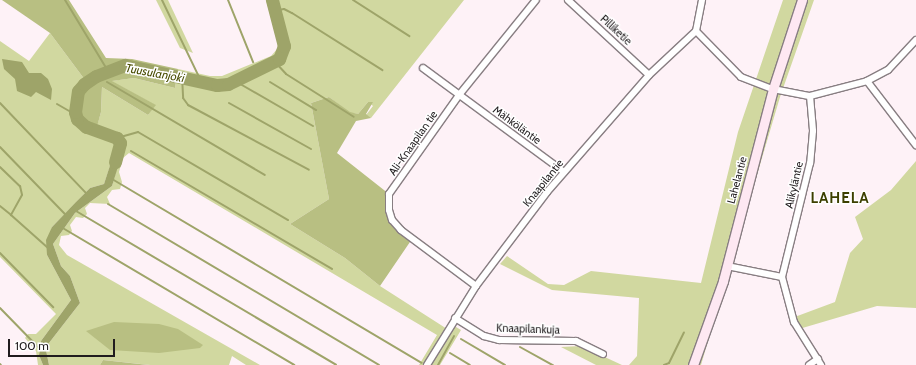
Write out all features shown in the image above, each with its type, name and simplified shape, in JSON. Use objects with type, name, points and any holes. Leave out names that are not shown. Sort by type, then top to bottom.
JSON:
[{"type":"main road","name":"Lahelantie","points":[[693,365],[727,266],[773,89],[802,0]]},
{"type":"street","name":"Ali-Knaapilan tie","points":[[476,286],[401,230],[392,220],[389,210],[389,194],[459,95],[536,0]]},
{"type":"street","name":"Pilliketie","points":[[568,0],[649,75]]},
{"type":"street","points":[[702,0],[696,31],[741,77],[773,89],[810,96],[868,81],[888,70],[916,40]]},
{"type":"street","name":"Knaapilantie","points":[[426,365],[476,286],[564,172],[649,75],[696,31]]},
{"type":"street","name":"Mähköläntie","points":[[423,68],[564,172]]},
{"type":"street","points":[[868,81],[916,144]]},
{"type":"street","name":"Alikyläntie","points":[[810,96],[813,131],[810,163],[782,277],[794,322],[819,362]]},
{"type":"street","points":[[727,266],[782,277]]},
{"type":"street","name":"Knaapilankuja","points":[[455,318],[484,336],[499,340],[576,340],[603,354]]},
{"type":"street","points":[[809,365],[819,362]]},
{"type":"shaded area","points":[[2,0],[69,0],[106,58],[132,59],[178,69],[175,88],[134,78],[112,81],[156,105],[148,115],[102,87],[101,112],[95,134],[85,129],[75,120],[73,112],[77,91],[85,80],[50,33]]},
{"type":"shaded area","points":[[156,0],[168,0],[193,53],[180,48]]},
{"type":"shaded area","points":[[266,0],[464,0],[371,118],[366,115],[373,106],[368,102],[358,114],[350,113],[329,97],[311,103],[329,199],[290,224],[345,258],[380,286],[447,329],[451,324],[461,330],[440,365],[419,365],[437,335],[129,153],[123,158],[119,172],[122,182],[120,189],[112,190],[107,197],[110,204],[90,203],[85,208],[87,214],[83,218],[76,217],[70,225],[72,231],[69,235],[61,236],[59,245],[67,255],[260,365],[246,365],[232,356],[229,365],[150,365],[103,360],[100,365],[49,365],[46,350],[49,343],[80,303],[70,276],[61,266],[53,244],[75,213],[112,186],[123,146],[116,148],[104,184],[90,188],[52,227],[47,255],[71,300],[41,341],[39,355],[43,365],[38,365],[36,351],[25,338],[28,334],[36,334],[56,314],[0,257],[0,41],[29,61],[50,33],[85,80],[95,133],[101,112],[102,87],[148,115],[155,105],[111,81],[134,78],[175,88],[178,69],[210,76],[222,76],[271,56],[278,48]]},
{"type":"shaded area","points":[[783,0],[814,0],[780,97],[701,365],[629,365],[637,356],[639,298],[552,290],[500,264],[507,256],[548,284],[564,285],[591,271],[701,283],[738,132]]},
{"type":"shaded area","points":[[2,59],[22,62],[29,73],[41,73],[48,79],[52,89],[51,100],[36,92],[31,97],[17,91],[15,79],[4,69]]},
{"type":"shaded area","points":[[329,97],[350,112],[358,114],[368,102],[373,102],[366,114],[371,118],[356,121],[337,153],[389,194],[392,220],[412,239],[380,286],[345,258],[290,224],[329,199],[311,103]]},
{"type":"shaded area","points":[[121,144],[121,157],[112,186],[75,213],[53,244],[61,266],[70,276],[80,303],[49,343],[46,350],[49,365],[43,365],[39,355],[41,341],[71,300],[47,255],[46,240],[52,227],[90,188],[104,184],[116,147]]},
{"type":"shaded area","points":[[916,161],[916,308],[877,306],[799,329],[792,318],[835,302],[850,253],[863,239],[855,217],[891,190]]},
{"type":"shaded area","points":[[114,322],[159,324],[178,329],[203,345],[200,348],[159,353],[110,350],[86,331]]},
{"type":"shaded area","points":[[581,346],[622,365],[596,365],[561,347]]},
{"type":"shaded area","points":[[103,360],[149,365],[100,365]]},
{"type":"waterway","points":[[65,0],[108,71]]},
{"type":"waterway","points":[[162,0],[201,81]]},
{"type":"waterway","points":[[228,0],[253,62]]},
{"type":"waterway","name":"Tuusulanjoki","points":[[115,162],[120,143],[117,138],[86,127],[77,119],[75,112],[78,91],[84,84],[96,76],[125,65],[217,85],[228,84],[279,59],[284,46],[272,0]]},
{"type":"waterway","points":[[353,0],[409,36]]},
{"type":"waterway","points":[[274,11],[284,9],[292,13],[382,70]]},
{"type":"waterway","points":[[275,62],[286,74],[354,117]]},
{"type":"waterway","points":[[182,76],[183,98],[188,105],[309,170]]},
{"type":"waterway","points":[[235,81],[313,126]]},
{"type":"waterway","points":[[107,82],[265,175]]},
{"type":"waterway","points":[[270,82],[316,110]]},
{"type":"waterway","points":[[0,103],[87,194]]},
{"type":"waterway","points":[[229,103],[311,149]]},
{"type":"waterway","points":[[57,104],[76,115]]},
{"type":"waterway","points":[[117,138],[138,132],[288,220]]},
{"type":"waterway","points":[[0,147],[66,215]]},
{"type":"waterway","points":[[131,151],[332,269]]},
{"type":"waterway","points":[[0,167],[20,186],[22,195],[11,215],[48,248]]},
{"type":"waterway","points":[[112,179],[422,363]]},
{"type":"waterway","points":[[108,204],[379,365]]},
{"type":"waterway","points":[[0,206],[11,215]]},
{"type":"waterway","points":[[76,211],[336,365]]},
{"type":"waterway","points":[[61,227],[294,365]]},
{"type":"waterway","points":[[0,253],[53,307]]},
{"type":"waterway","points":[[0,308],[41,350]]},
{"type":"waterway","points":[[664,365],[669,363],[684,332]]},
{"type":"waterway","points":[[438,365],[454,336]]},
{"type":"waterway","points":[[461,339],[505,365]]},
{"type":"waterway","points":[[520,347],[553,365]]},
{"type":"waterway","points":[[450,353],[470,365]]},
{"type":"district","name":"LAHELA","points":[[840,199]]}]
